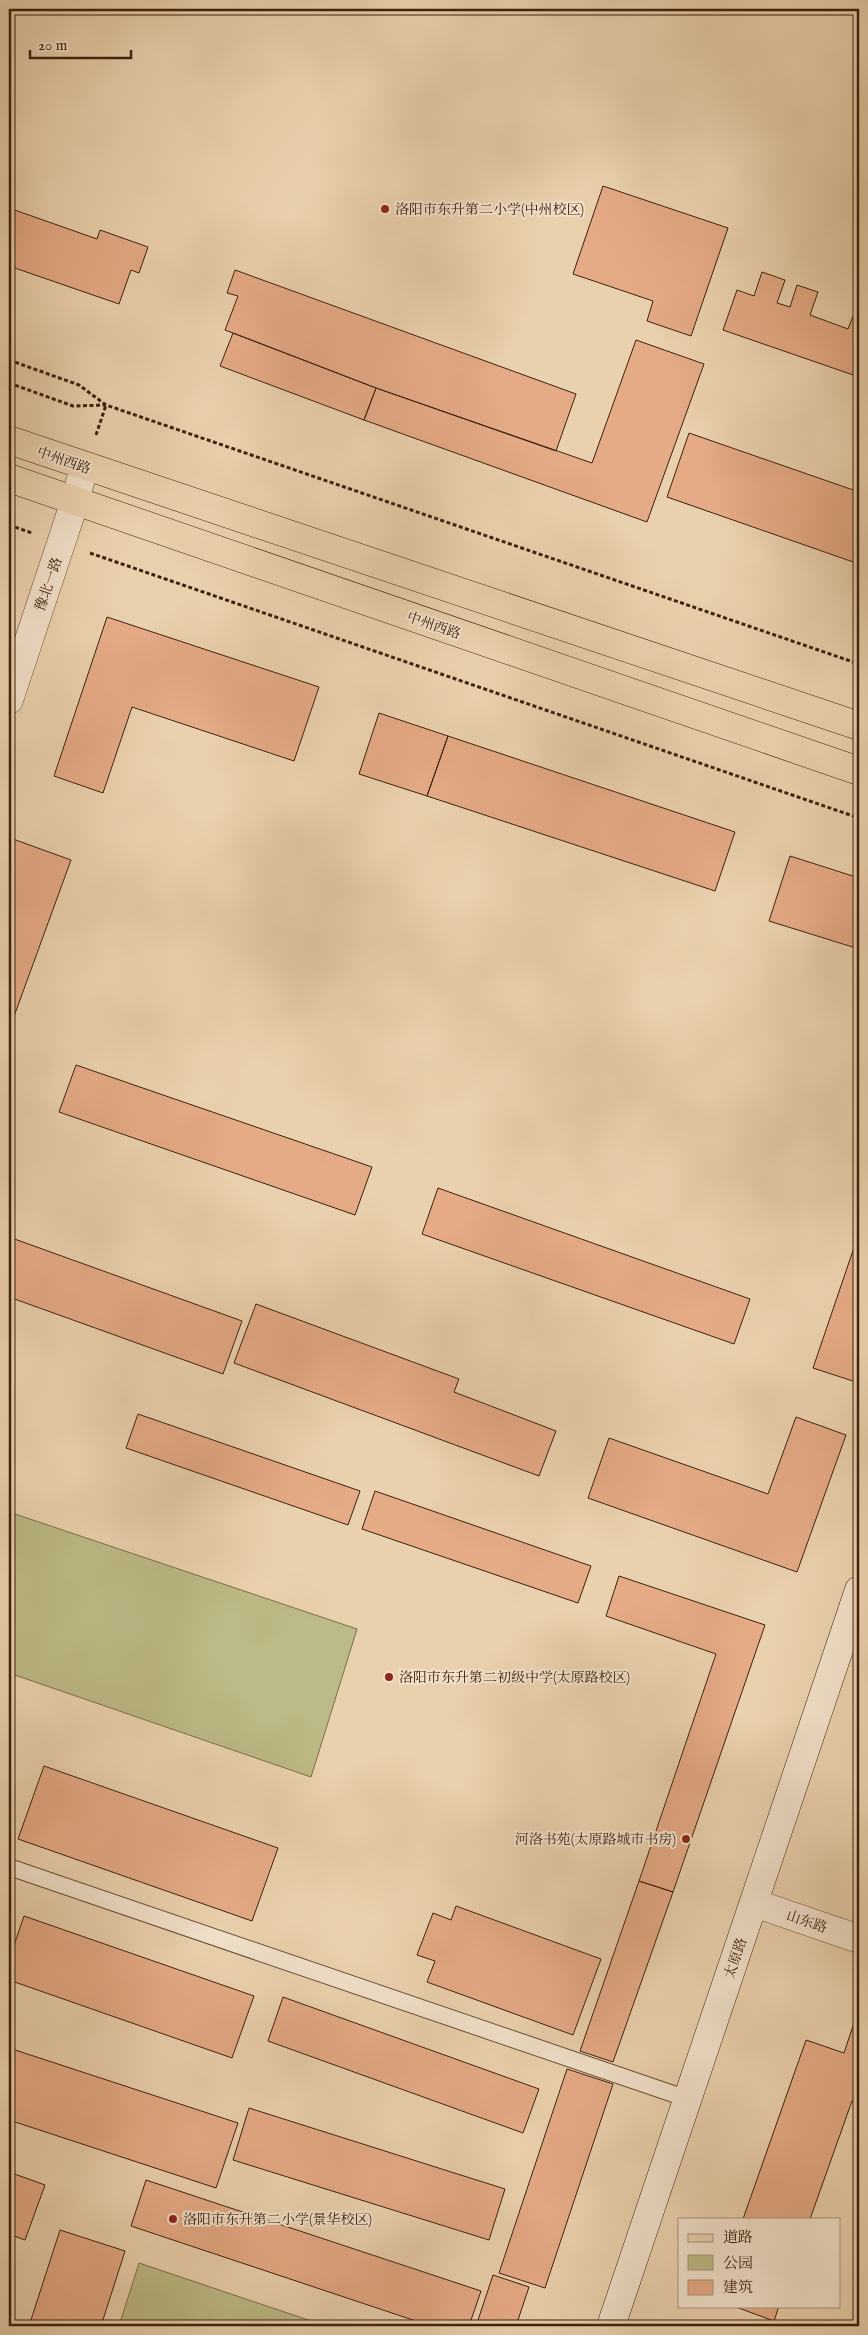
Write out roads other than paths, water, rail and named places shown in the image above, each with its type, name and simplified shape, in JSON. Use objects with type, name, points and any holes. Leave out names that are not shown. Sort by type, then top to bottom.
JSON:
[{"type":"main road","name":"中州西路","points":[[9,440],[84,467],[859,726]]},
{"type":"main road","name":"豫北一路","points":[[9,700],[62,543],[84,467]]},
{"type":"main road","name":"中州西路","points":[[9,478],[859,771]]},
{"type":"main road","name":"太原路","points":[[610,2326],[859,1590]]},
{"type":"main road","name":"山东路","points":[[754,1903],[859,1940]]},
{"type":"lane","points":[[9,1867],[688,2099]]},
{"type":"place","name":"洛阳市东升第二小学(中州校区)","points":[[385,209]]},
{"type":"place","name":"洛阳市东升第二初级中学(太原路校区)","points":[[389,1677]]},
{"type":"place","name":"河洛书苑(太原路城市书房)","points":[[686,1839]]},
{"type":"place","name":"洛阳市东升第二小学(景华校区)","points":[[173,2219]]}]
